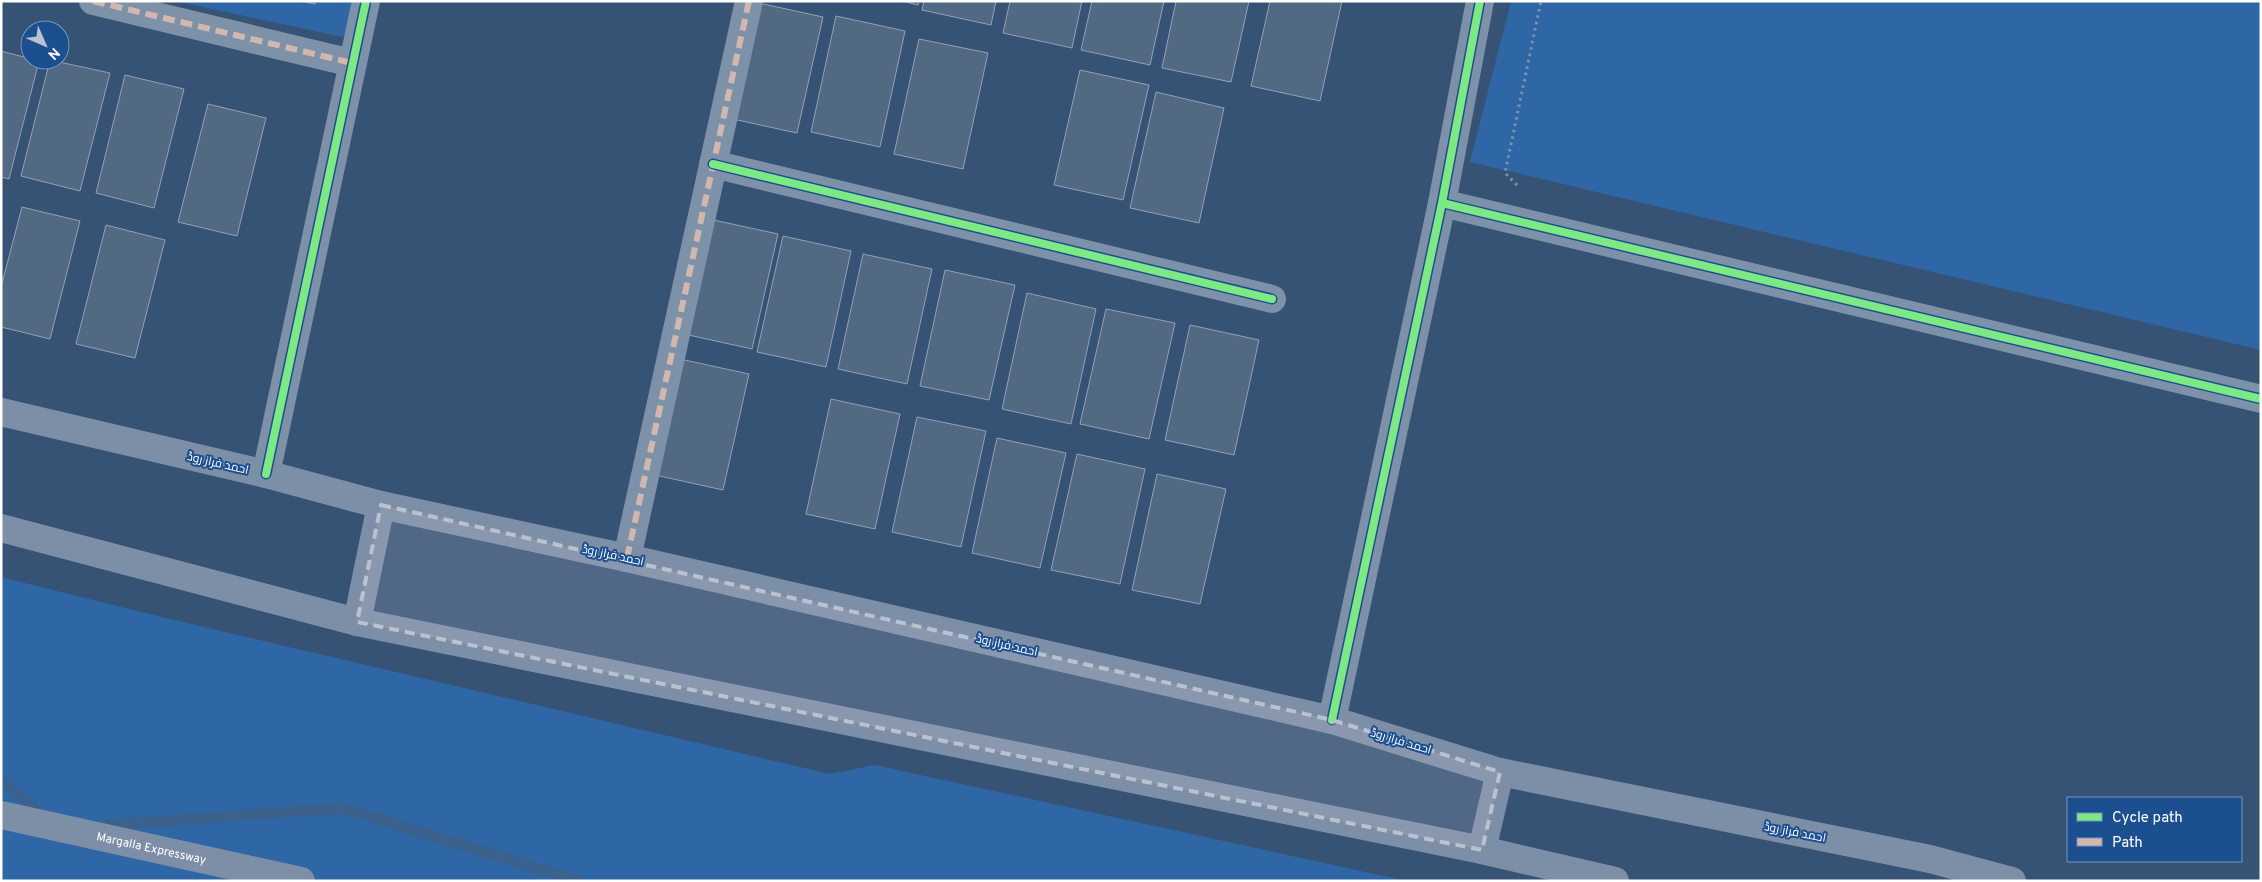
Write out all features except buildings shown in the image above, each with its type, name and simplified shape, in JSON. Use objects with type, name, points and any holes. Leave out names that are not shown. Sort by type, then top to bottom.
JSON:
[{"type":"main road","name":"احمد فراز روڈ","points":[[1,412],[266,474],[381,506],[627,558],[1332,720],[1500,772],[1930,859],[2012,881]]},
{"type":"main road","points":[[357,622],[381,506]]},
{"type":"main road","points":[[1,528],[357,622],[1482,850],[1615,881]]},
{"type":"main road","points":[[1482,850],[1500,772]]},
{"type":"main road","name":"Margalla Expressway","points":[[1,815],[301,881]]},
{"type":"street","points":[[93,1],[352,63]]},
{"type":"street","points":[[266,474],[366,1]]},
{"type":"street","points":[[627,558],[749,1]]},
{"type":"street","points":[[1332,720],[1442,203],[1480,1]]},
{"type":"street","points":[[712,164],[1272,299]]},
{"type":"street","points":[[1442,203],[2261,398]]},
{"type":"path","points":[[1518,187],[1505,173],[1542,1]]},
{"type":"highlighted area","points":[[381,505],[1332,720],[1500,772],[1482,850],[357,622]]},
{"type":"shaded area","points":[[175,1],[355,1],[347,38]]},
{"type":"shaded area","points":[[1511,1],[2261,1],[2261,350],[1470,162]]},
{"type":"shaded area","points":[[1,577],[166,618],[830,774],[875,765],[1407,881],[1,881]]},
{"type":"waterway","points":[[1,781],[46,818]]},
{"type":"waterway","points":[[96,826],[343,808],[578,881]]},
{"type":"marked path","points":[[93,1],[352,63]]},
{"type":"marked path","points":[[627,558],[749,1]]},
{"type":"cycle path","points":[[266,474],[366,1]]},
{"type":"cycle path","points":[[1332,720],[1442,203],[1480,1]]},
{"type":"cycle path","points":[[713,164],[1272,299]]},
{"type":"cycle path","points":[[1442,203],[2261,399]]}]
